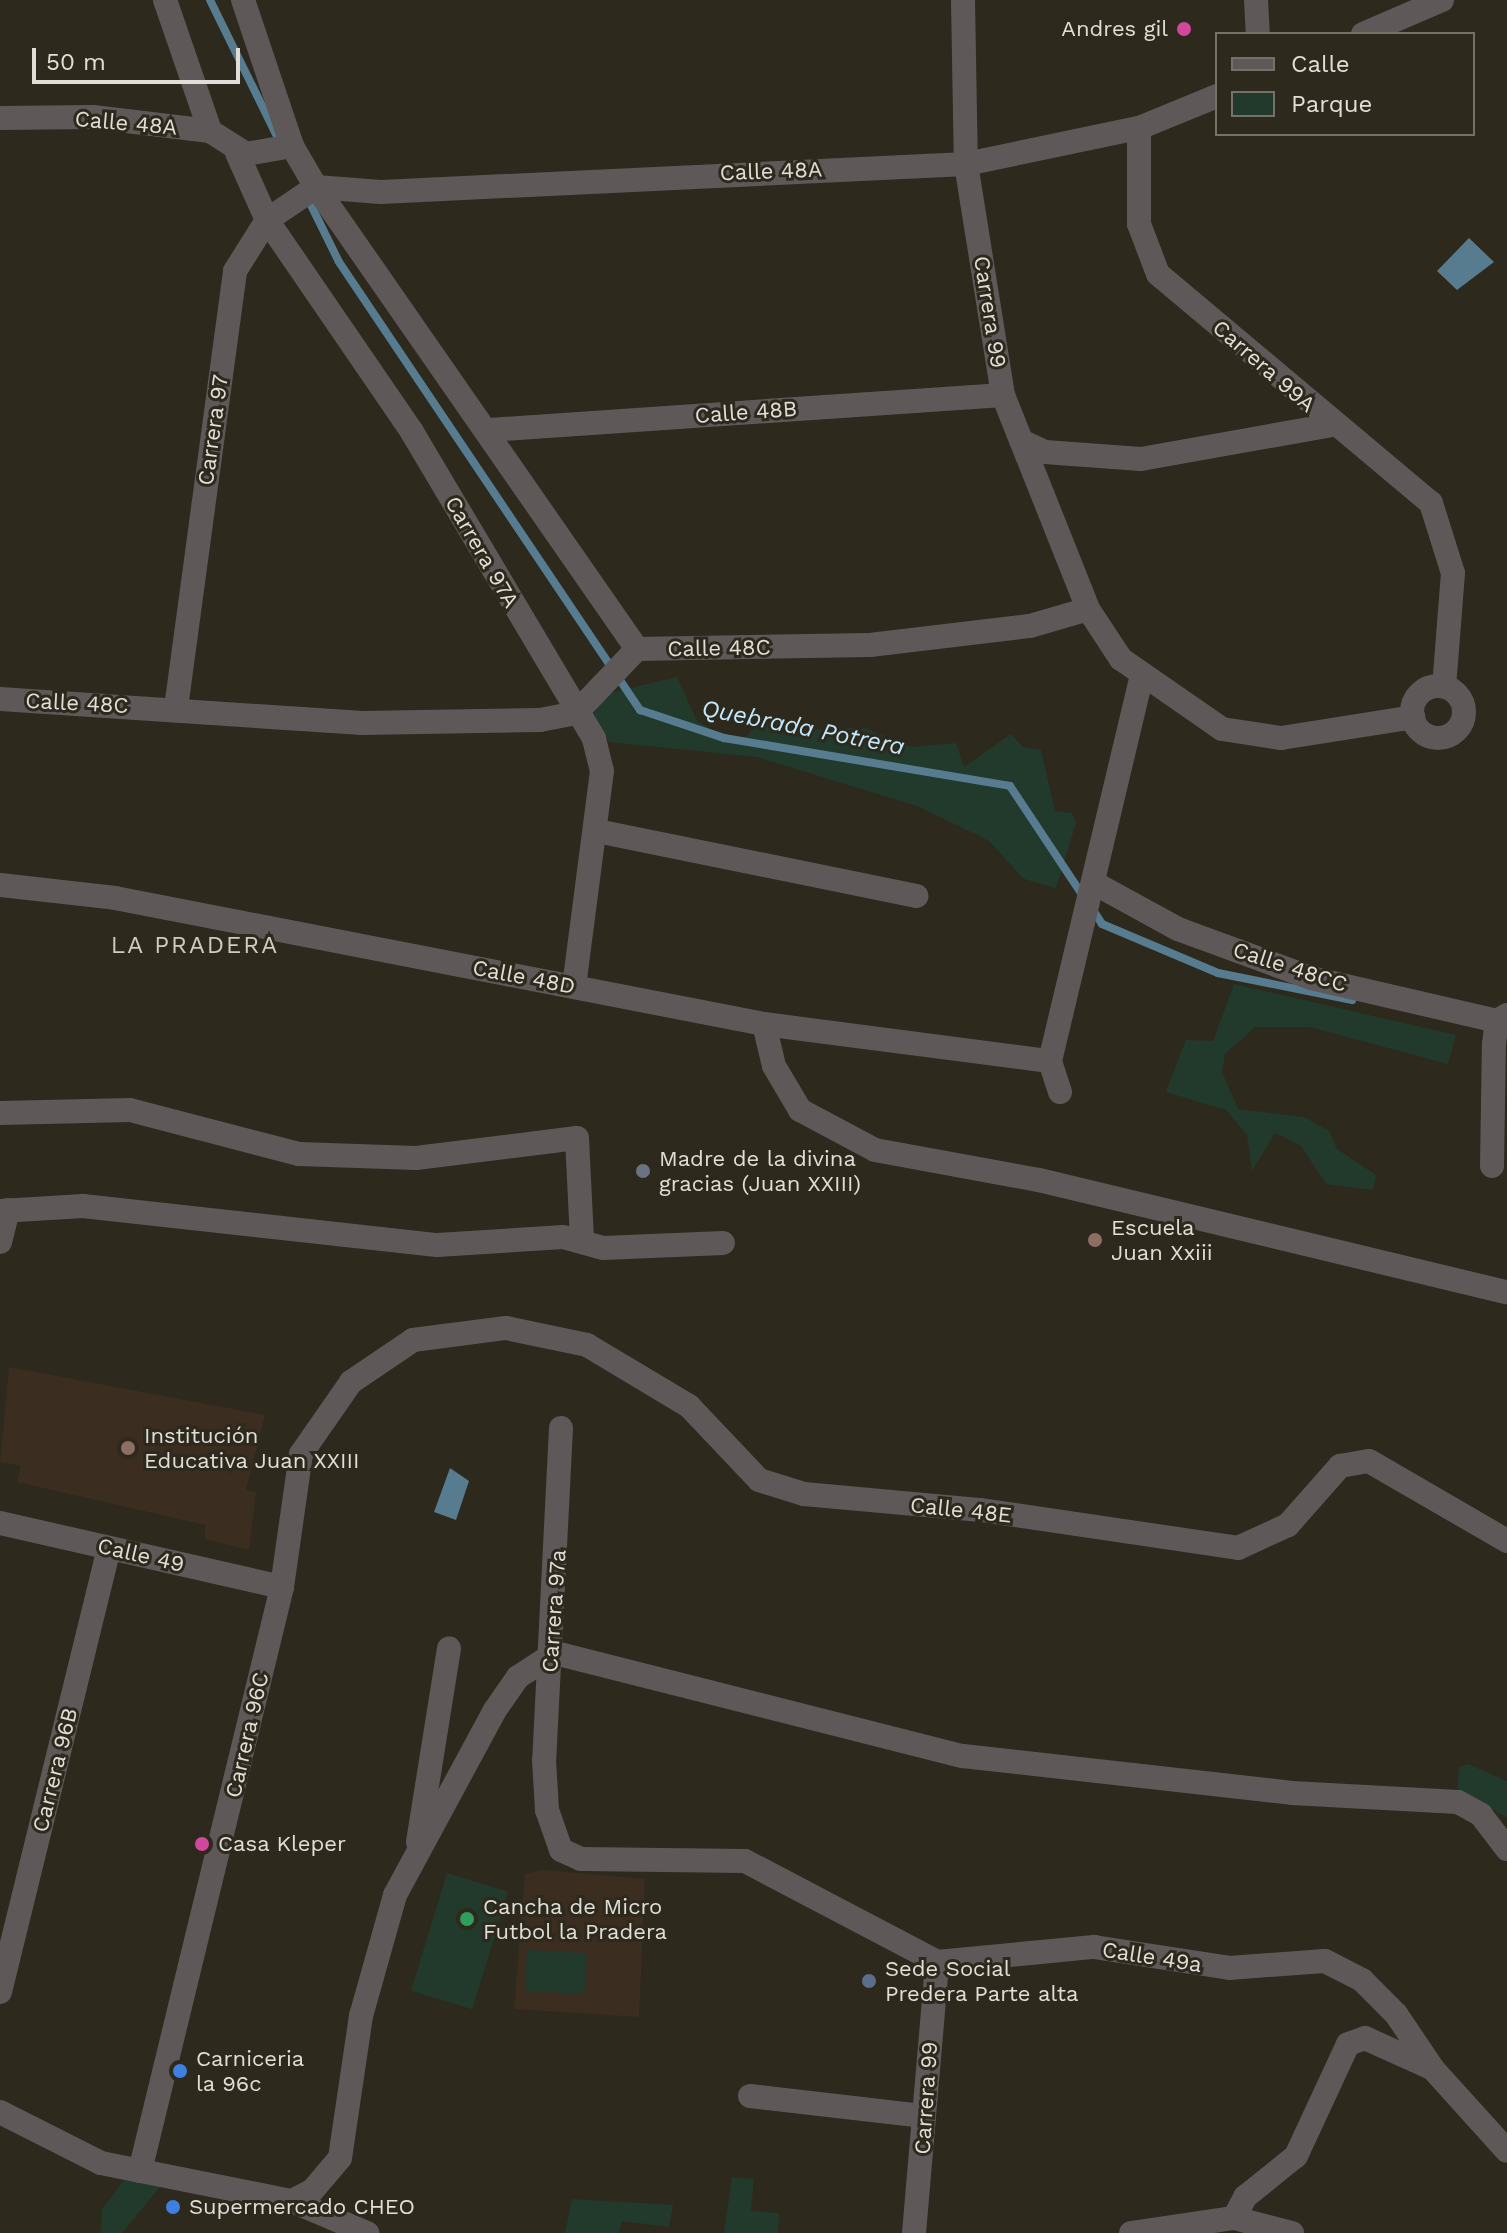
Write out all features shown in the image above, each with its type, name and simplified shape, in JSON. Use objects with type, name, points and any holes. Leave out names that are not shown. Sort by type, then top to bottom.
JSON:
[{"type":"street","points":[[165,0],[210,131],[242,154],[288,146]]},
{"type":"street","points":[[243,0],[288,146],[314,189],[489,430],[634,652],[581,707]]},
{"type":"street","name":"Carrera 99","points":[[963,0],[966,164],[1003,395],[1088,609]]},
{"type":"street","points":[[1256,0],[1258,32]]},
{"type":"street","points":[[1368,32],[1442,0]]},
{"type":"street","name":"Calle 48A","points":[[314,189],[381,192],[966,164],[1139,128],[1215,97]]},
{"type":"street","name":"Calle 48A","points":[[0,118],[93,117],[210,131]]},
{"type":"street","name":"Carrera 99A","points":[[1139,128],[1137,198],[1148,259],[1331,425],[1431,503],[1453,573],[1444,687]]},
{"type":"street","name":"Carrera 97A","points":[[242,154],[270,218],[412,432],[581,707],[602,771],[597,831],[574,987]]},
{"type":"street","name":"Carrera 97","points":[[176,708],[235,271],[270,218],[314,189]]},
{"type":"street","name":"Calle 48B","points":[[489,430],[1003,395]]},
{"type":"street","points":[[1021,441],[1045,452],[1141,459],[1331,425]]},
{"type":"street","points":[[1088,609],[1142,676],[1222,729],[1281,738],[1413,717]]},
{"type":"street","name":"Calle 48C","points":[[634,652],[870,645],[1030,626],[1088,609]]},
{"type":"street","points":[[1060,1092],[1050,1061],[1142,676]]},
{"type":"street","points":[[1444,687],[1464,707],[1454,733],[1434,738],[1413,717],[1417,698],[1444,687]]},
{"type":"street","name":"Calle 48C","points":[[0,699],[468,725],[581,707]]},
{"type":"street","points":[[597,831],[916,896]]},
{"type":"street","name":"Calle 48D","points":[[0,885],[115,898],[764,1024],[1050,1061]]},
{"type":"street","name":"Calle 48CC","points":[[1093,887],[1178,929],[1311,978],[1502,1018]]},
{"type":"street","points":[[1492,1166],[1502,1018]]},
{"type":"street","points":[[764,1024],[774,1066],[800,1110],[875,1150],[1039,1180],[1507,1292]]},
{"type":"street","points":[[0,1113],[130,1110],[299,1154],[416,1158],[577,1138],[582,1241]]},
{"type":"street","points":[[0,1242],[4,1211],[83,1206],[424,1244],[582,1241],[603,1248],[723,1243]]},
{"type":"street","name":"Calle 48E","points":[[413,1340],[506,1328],[592,1347],[689,1406],[759,1480],[804,1494],[1238,1548],[1288,1525],[1340,1466],[1369,1461],[1507,1541]]},
{"type":"street","name":"Carrera 96C","points":[[140,2171],[282,1587],[296,1481],[309,1437],[351,1382],[413,1340]]},
{"type":"street","name":"Carrera 97a","points":[[561,1428],[555,1653],[544,1760],[554,1840],[581,1859],[745,1861],[937,1962]]},
{"type":"street","name":"Calle 49","points":[[0,1523],[282,1587]]},
{"type":"street","name":"Carrera 96B","points":[[0,1992],[109,1548]]},
{"type":"street","points":[[416,1856],[449,1648]]},
{"type":"street","points":[[292,2201],[319,2185],[340,2158],[372,1965],[416,1856],[518,1677],[555,1653],[963,1756],[1292,1793],[1458,1802],[1481,1815],[1507,1849]]},
{"type":"street","name":"Calle 49a","points":[[937,1962],[1094,1947],[1229,1968],[1325,1961],[1362,1980],[1433,2069],[1507,2151]]},
{"type":"street","name":"Carrera 99","points":[[914,2233],[937,1962]]},
{"type":"street","points":[[1234,2218],[1245,2197],[1296,2156],[1348,2044],[1365,2038],[1433,2069]]},
{"type":"street","points":[[750,2096],[922,2116]]},
{"type":"street","points":[[0,2112],[101,2163],[292,2201],[367,2233]]},
{"type":"street","points":[[1131,2233],[1234,2218],[1292,2233]]},
{"type":"shaded area","name":"Institución Educativa Juan XXIII","points":[[9,1367],[265,1415],[246,1490],[256,1492],[249,1550],[205,1539],[205,1525],[17,1482],[21,1466],[0,1462]]},
{"type":"shaded area","points":[[543,1870],[645,1879],[639,2017],[514,2009],[525,1874]]},
{"type":"green space","points":[[677,677],[697,721],[725,737],[746,737],[760,722],[784,716],[808,730],[862,727],[912,747],[956,743],[964,767],[1011,734],[1023,747],[1041,750],[1055,811],[1072,813],[1076,823],[1056,888],[1024,879],[989,841],[920,807],[757,757],[609,742],[592,717],[605,694]]},
{"type":"green space","points":[[1234,984],[1456,1035],[1448,1064],[1310,1027],[1255,1027],[1225,1054],[1222,1072],[1238,1109],[1304,1117],[1329,1131],[1337,1149],[1376,1175],[1373,1190],[1326,1184],[1301,1146],[1275,1133],[1252,1171],[1247,1135],[1226,1110],[1166,1092],[1186,1040],[1213,1041]]},
{"type":"green space","points":[[1468,1764],[1507,1781],[1507,1817],[1457,1792],[1459,1767]]},
{"type":"green space","name":"Cancha de Micro Futbol la Pradera","points":[[447,1873],[508,1892],[472,2009],[411,1991]]},
{"type":"green space","points":[[527,1950],[587,1953],[585,1994],[525,1991]]},
{"type":"green space","points":[[732,2177],[754,2179],[751,2211],[779,2213],[778,2233],[724,2233]]},
{"type":"green space","points":[[124,2180],[164,2182],[122,2233],[101,2233],[102,2209]]},
{"type":"green space","points":[[572,2199],[673,2205],[669,2227],[622,2221],[619,2233],[565,2233]]},
{"type":"water","points":[[1469,238],[1494,262],[1457,290],[1437,271]]},
{"type":"water","points":[[450,1468],[469,1481],[456,1520],[434,1512]]},
{"type":"waterway","name":"Quebrada Potrera","points":[[210,0],[278,138]]},
{"type":"waterway","name":"Quebrada Potrera","points":[[307,197],[339,262],[640,710],[724,738],[1010,786],[1083,896]]},
{"type":"waterway","name":"Quebrada Potrera","points":[[1091,907],[1102,924],[1218,973],[1352,1000]]},
{"type":"place","name":"Andres gil","points":[[1184,29]]},
{"type":"place","name":"Madre de la divina gracias (Juan XXIII)","points":[[643,1171]]},
{"type":"place","name":"Escuela Juan Xxiii","points":[[1095,1240]]},
{"type":"place","name":"Institución Educativa Juan XXIII","points":[[128,1448]]},
{"type":"place","name":"Casa Kleper","points":[[202,1844]]},
{"type":"place","name":"Cancha de Micro Futbol la Pradera","points":[[467,1919]]},
{"type":"place","name":"Sede Social Predera Parte alta","points":[[869,1981]]},
{"type":"place","name":"Carniceria la 96c","points":[[180,2071]]},
{"type":"place","name":"Supermercado CHEO","points":[[173,2207]]},
{"type":"district","name":"LA PRADERA","points":[[195,946]]}]
